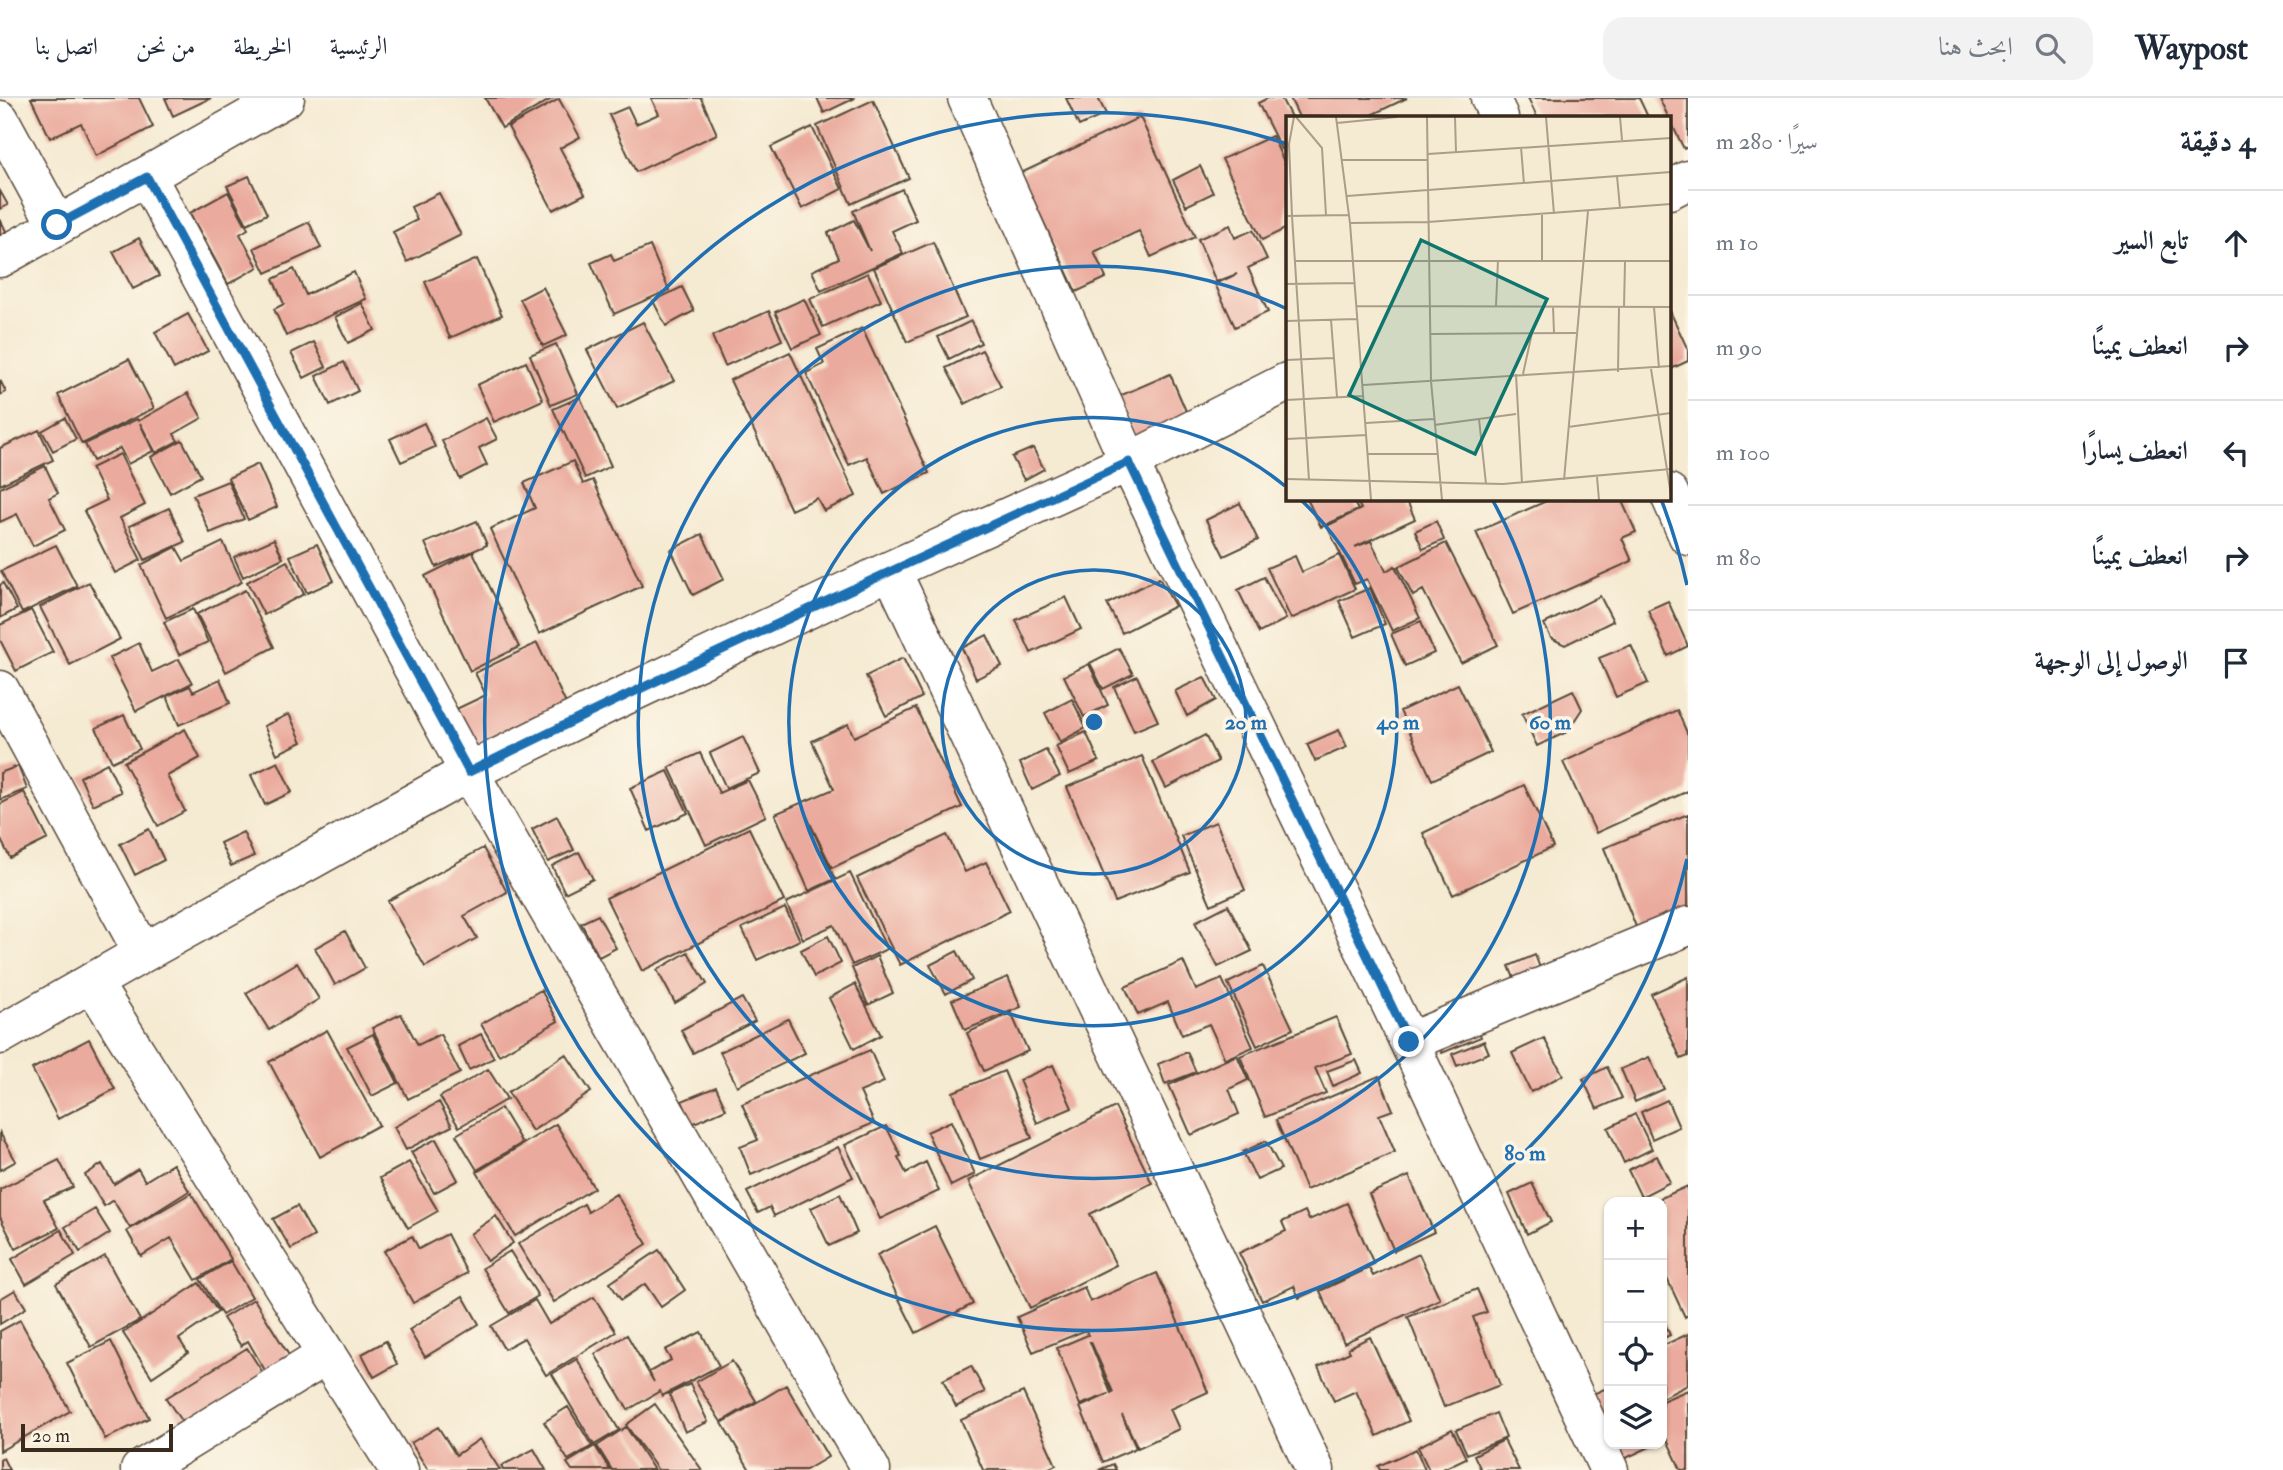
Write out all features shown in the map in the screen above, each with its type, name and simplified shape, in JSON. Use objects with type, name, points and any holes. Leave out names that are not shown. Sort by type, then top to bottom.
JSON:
[{"type":"street","points":[[0,258],[285,98]]},
{"type":"street","points":[[967,98],[1129,462],[1409,1042],[1609,1470]]},
{"type":"street","points":[[1490,98],[1499,116]]},
{"type":"street","points":[[0,120],[57,225]]},
{"type":"street","points":[[147,177],[469,772],[871,1470]]},
{"type":"street","points":[[1671,189],[1688,180]]},
{"type":"street","points":[[0,1035],[469,772],[891,570],[1129,462],[1286,383]]},
{"type":"street","points":[[1671,498],[1688,536]]},
{"type":"street","points":[[891,570],[1315,1470]]},
{"type":"street","points":[[0,690],[143,953]]},
{"type":"street","points":[[1409,1042],[1688,926]]},
{"type":"street","points":[[92,982],[399,1470]]},
{"type":"street","points":[[140,1470],[327,1355]]},
{"type":"building","points":[[31,98],[139,98],[153,127],[96,156],[81,123],[50,138]]},
{"type":"building","points":[[165,98],[211,98],[173,116]]},
{"type":"building","points":[[485,98],[553,98],[502,128]]},
{"type":"building","points":[[651,98],[701,98],[717,134],[636,172],[609,115],[628,107],[636,124],[659,114]]},
{"type":"building","points":[[817,98],[855,98],[824,113]]},
{"type":"building","points":[[1066,98],[1098,98],[1106,114],[1079,126]]},
{"type":"building","points":[[1268,98],[1281,98],[1290,116],[1286,116],[1286,146],[1281,149],[1258,103]]},
{"type":"building","points":[[1290,98],[1407,98],[1369,116],[1299,116]]},
{"type":"building","points":[[1528,98],[1639,98],[1648,116],[1537,116]]},
{"type":"building","points":[[1659,98],[1688,98],[1688,147],[1684,149],[1671,122],[1671,116],[1668,116]]},
{"type":"building","points":[[559,99],[580,137],[560,148],[585,194],[553,210],[508,127]]},
{"type":"building","points":[[873,100],[909,178],[851,204],[817,126]]},
{"type":"building","points":[[1140,117],[1195,237],[1151,257],[1139,231],[1094,252],[1106,278],[1076,292],[1021,173]]},
{"type":"building","points":[[812,127],[842,189],[802,209],[771,147]]},
{"type":"building","points":[[1272,136],[1286,166],[1286,228],[1262,240],[1222,159]]},
{"type":"building","points":[[1200,166],[1213,193],[1186,206],[1173,180]]},
{"type":"building","points":[[249,176],[267,214],[247,224],[227,186]]},
{"type":"building","points":[[902,189],[916,220],[892,231],[903,253],[821,291],[812,271],[839,258],[828,233],[854,220],[870,251],[853,211]]},
{"type":"building","points":[[0,191],[8,205],[0,209]]},
{"type":"building","points":[[228,192],[248,229],[240,234],[258,267],[228,284],[190,213]]},
{"type":"building","points":[[439,193],[461,235],[407,262],[393,232],[417,220],[411,207]]},
{"type":"building","points":[[0,219],[7,233],[0,236]]},
{"type":"building","points":[[309,222],[321,248],[266,273],[254,248]]},
{"type":"building","points":[[1230,225],[1235,238],[1253,230],[1267,259],[1248,268],[1268,312],[1235,327],[1215,284],[1237,274],[1216,282],[1198,239]]},
{"type":"building","points":[[139,238],[159,276],[133,289],[113,252]]},
{"type":"building","points":[[933,242],[966,317],[907,342],[874,268]]},
{"type":"building","points":[[650,246],[669,290],[614,314],[591,263],[611,254],[614,261]]},
{"type":"building","points":[[477,259],[502,315],[450,338],[425,282]]},
{"type":"building","points":[[294,269],[306,295],[354,272],[366,299],[286,336],[274,309],[284,304],[273,279]]},
{"type":"building","points":[[868,273],[881,301],[823,327],[810,299]]},
{"type":"building","points":[[543,287],[567,335],[543,346],[520,299]]},
{"type":"building","points":[[682,287],[694,311],[666,326],[653,301]]},
{"type":"building","points":[[804,299],[821,335],[792,348],[775,312]]},
{"type":"building","points":[[362,303],[375,330],[348,343],[335,317]]},
{"type":"building","points":[[769,311],[782,340],[725,366],[712,336]]},
{"type":"building","points":[[1671,313],[1688,350],[1688,361],[1671,369]]},
{"type":"building","points":[[188,314],[208,351],[174,369],[155,332]]},
{"type":"building","points":[[971,321],[981,343],[949,359],[938,337]]},
{"type":"building","points":[[643,322],[674,381],[617,409],[587,350]]},
{"type":"building","points":[[862,328],[929,473],[884,494],[867,457],[849,465],[806,373],[824,364],[817,349]]},
{"type":"building","points":[[314,342],[326,367],[304,378],[291,353]]},
{"type":"building","points":[[556,344],[578,394],[551,405],[530,355]]},
{"type":"building","points":[[982,350],[1001,386],[965,404],[946,368]]},
{"type":"building","points":[[790,352],[856,496],[824,511],[817,498],[791,510],[730,380]]},
{"type":"building","points":[[129,359],[154,408],[82,444],[58,395]]},
{"type":"building","points":[[344,362],[358,391],[330,405],[316,376]]},
{"type":"building","points":[[526,362],[543,400],[494,422],[477,385]]},
{"type":"building","points":[[1170,374],[1189,418],[1136,441],[1117,397]]},
{"type":"building","points":[[0,380],[6,392],[0,395]]},
{"type":"building","points":[[188,393],[202,418],[174,434],[178,441],[156,453],[140,423],[153,451],[128,464],[120,448],[93,461],[85,444],[137,419],[138,421]]},
{"type":"building","points":[[580,397],[611,466],[585,478],[553,409]]},
{"type":"building","points":[[65,418],[76,439],[53,451],[42,431]]},
{"type":"building","points":[[486,418],[497,439],[479,448],[487,465],[460,479],[442,441]]},
{"type":"building","points":[[424,423],[435,447],[401,462],[390,439]]},
{"type":"building","points":[[39,430],[53,460],[0,485],[0,448]]},
{"type":"building","points":[[182,440],[201,476],[170,493],[151,457]]},
{"type":"building","points":[[1033,448],[1044,469],[1024,480],[1012,457]]},
{"type":"building","points":[[120,454],[145,505],[120,518],[141,560],[115,573],[84,511],[107,500],[91,468]]},
{"type":"building","points":[[573,461],[583,484],[593,480],[642,586],[539,634],[490,529],[535,508],[524,483]]},
{"type":"building","points":[[258,464],[277,507],[248,520],[228,478]]},
{"type":"building","points":[[45,466],[58,493],[49,498],[65,530],[33,546],[17,514],[0,522],[0,488]]},
{"type":"building","points":[[228,481],[244,519],[210,533],[193,495]]},
{"type":"building","points":[[1308,500],[1353,500],[1358,510],[1321,527]]},
{"type":"building","points":[[1356,500],[1406,500],[1415,519],[1355,547],[1371,541],[1386,571],[1395,566],[1420,618],[1392,631],[1367,579],[1355,584],[1327,526],[1361,509]]},
{"type":"building","points":[[1549,500],[1621,500],[1636,532],[1622,538],[1632,561],[1513,614],[1476,532]]},
{"type":"building","points":[[1240,503],[1258,540],[1224,556],[1206,520]]},
{"type":"building","points":[[169,508],[185,542],[145,560],[129,526]]},
{"type":"building","points":[[477,521],[487,545],[436,567],[425,543]]},
{"type":"building","points":[[1436,521],[1444,540],[1423,549],[1415,531]]},
{"type":"building","points":[[702,534],[724,579],[693,595],[671,550]]},
{"type":"building","points":[[274,539],[283,558],[243,577],[234,557]]},
{"type":"building","points":[[223,542],[242,582],[166,618],[141,565],[176,547],[184,561]]},
{"type":"building","points":[[1446,543],[1498,645],[1461,663],[1423,590],[1413,596],[1398,567]]},
{"type":"building","points":[[317,544],[334,581],[307,593],[290,556]]},
{"type":"building","points":[[56,545],[77,586],[22,613],[1,571]]},
{"type":"building","points":[[473,552],[519,647],[470,671],[425,576]]},
{"type":"building","points":[[1339,555],[1355,589],[1291,619],[1267,568],[1295,556],[1302,572]]},
{"type":"building","points":[[287,561],[304,594],[264,615],[247,582]]},
{"type":"building","points":[[1264,577],[1286,619],[1259,633],[1238,590]]},
{"type":"building","points":[[1159,578],[1175,606],[1122,633],[1107,604]]},
{"type":"building","points":[[89,582],[120,639],[70,665],[40,607]]},
{"type":"building","points":[[3,583],[17,609],[0,618],[0,585]]},
{"type":"building","points":[[1370,588],[1385,624],[1355,637],[1339,601]]},
{"type":"building","points":[[245,590],[274,647],[226,672],[197,614]]},
{"type":"building","points":[[1600,596],[1613,621],[1565,645],[1551,638],[1544,624]]},
{"type":"building","points":[[1066,597],[1081,629],[1031,653],[1016,620]]},
{"type":"building","points":[[1668,601],[1688,646],[1668,656],[1648,610]]},
{"type":"building","points":[[193,609],[208,642],[179,655],[164,622]]},
{"type":"building","points":[[31,610],[53,652],[16,671],[0,640],[0,625]]},
{"type":"building","points":[[1421,621],[1434,653],[1405,666],[1391,634]]},
{"type":"building","points":[[987,635],[1002,666],[976,679],[962,648]]},
{"type":"building","points":[[139,643],[152,672],[179,659],[192,683],[136,711],[109,658]]},
{"type":"building","points":[[537,643],[568,708],[471,755],[450,712],[486,695],[475,673]]},
{"type":"building","points":[[1631,645],[1648,683],[1616,697],[1599,658]]},
{"type":"building","points":[[1119,648],[1133,674],[1103,689],[1090,663]]},
{"type":"building","points":[[903,658],[922,697],[886,716],[866,676]]},
{"type":"building","points":[[1089,664],[1108,705],[1084,717],[1064,676]]},
{"type":"building","points":[[1137,676],[1158,721],[1134,731],[1114,687]]},
{"type":"building","points":[[1204,677],[1216,700],[1187,716],[1175,691]]},
{"type":"building","points":[[220,679],[230,703],[179,725],[167,696],[190,686],[193,692]]},
{"type":"building","points":[[1458,684],[1491,752],[1432,780],[1400,711]]},
{"type":"building","points":[[1573,690],[1582,709],[1567,732],[1537,746],[1522,714]]},
{"type":"building","points":[[1072,699],[1086,728],[1060,742],[1045,713]]},
{"type":"building","points":[[916,708],[962,807],[832,868],[806,815],[835,879],[809,891],[775,814],[834,789],[812,741],[848,724],[854,737]]},
{"type":"building","points":[[1677,710],[1688,735],[1688,791],[1596,833],[1563,762]]},
{"type":"building","points":[[289,714],[302,742],[277,754],[264,726]]},
{"type":"building","points":[[124,715],[140,749],[112,762],[96,728]]},
{"type":"building","points":[[185,729],[200,758],[167,776],[185,811],[158,826],[124,762]]},
{"type":"building","points":[[1339,730],[1347,747],[1315,761],[1307,744]]},
{"type":"building","points":[[1086,732],[1099,761],[1069,774],[1056,746]]},
{"type":"building","points":[[1205,735],[1218,761],[1166,788],[1153,762]]},
{"type":"building","points":[[743,737],[760,773],[726,788],[710,753]]},
{"type":"building","points":[[1046,750],[1060,776],[1032,790],[1020,763]]},
{"type":"building","points":[[700,753],[719,793],[748,780],[766,816],[706,845],[669,767]]},
{"type":"building","points":[[1142,756],[1190,872],[1115,902],[1067,787]]},
{"type":"building","points":[[278,762],[292,792],[265,805],[251,775]]},
{"type":"building","points":[[107,763],[121,792],[93,805],[80,777]]},
{"type":"building","points":[[18,766],[27,789],[0,800],[0,773]]},
{"type":"building","points":[[668,771],[688,813],[649,831],[630,788]]},
{"type":"building","points":[[1524,785],[1553,847],[1453,895],[1423,833]]},
{"type":"building","points":[[24,792],[48,839],[10,858],[0,838],[0,804]]},
{"type":"building","points":[[1688,814],[1688,914],[1639,934],[1604,848]]},
{"type":"building","points":[[557,816],[574,850],[548,862],[532,829]]},
{"type":"building","points":[[1216,822],[1245,890],[1211,905],[1181,836]]},
{"type":"building","points":[[749,828],[784,901],[642,971],[606,898]]},
{"type":"building","points":[[149,829],[164,860],[135,875],[120,844]]},
{"type":"building","points":[[243,832],[254,856],[231,866],[220,843]]},
{"type":"building","points":[[947,835],[965,872],[986,862],[1010,911],[900,965],[857,878]]},
{"type":"building","points":[[483,848],[507,892],[464,916],[477,938],[425,967],[388,901]]},
{"type":"building","points":[[579,852],[593,879],[565,893],[552,866]]},
{"type":"building","points":[[850,873],[887,949],[852,965],[834,925],[803,939],[786,903]]},
{"type":"building","points":[[1228,905],[1252,951],[1218,967],[1195,922]]},
{"type":"building","points":[[785,908],[800,940],[757,960],[742,928]]},
{"type":"building","points":[[598,915],[616,948],[599,957],[581,923]]},
{"type":"building","points":[[345,931],[365,968],[335,985],[315,948]]},
{"type":"building","points":[[828,936],[841,963],[814,977],[801,950]]},
{"type":"building","points":[[957,951],[972,980],[946,994],[930,965]]},
{"type":"building","points":[[688,952],[707,984],[675,1003],[657,970]]},
{"type":"building","points":[[1535,955],[1542,973],[1516,983],[1509,966]]},
{"type":"building","points":[[877,956],[893,993],[868,1005],[852,968]]},
{"type":"building","points":[[1183,961],[1196,990],[1222,979],[1253,1047],[1225,1059],[1209,1024],[1182,1035],[1168,1002],[1138,1015],[1125,987]]},
{"type":"building","points":[[297,963],[319,999],[269,1030],[246,993]]},
{"type":"building","points":[[1263,966],[1293,1029],[1257,1046],[1228,983]]},
{"type":"building","points":[[1008,977],[1021,1007],[965,1030],[952,1000]]},
{"type":"building","points":[[1688,977],[1688,1056],[1681,1059],[1651,994]]},
{"type":"building","points":[[855,984],[881,1035],[854,1049],[829,998]]},
{"type":"building","points":[[541,990],[558,1021],[499,1055],[481,1024]]},
{"type":"building","points":[[742,998],[755,1021],[693,1053],[681,1030]]},
{"type":"building","points":[[1011,1013],[1028,1051],[984,1071],[967,1033]]},
{"type":"building","points":[[401,1014],[418,1045],[440,1034],[460,1073],[408,1099],[372,1028]]},
{"type":"building","points":[[1336,1017],[1352,1054],[1315,1068],[1326,1093],[1265,1117],[1240,1056]]},
{"type":"building","points":[[788,1019],[805,1053],[737,1086],[720,1052]]},
{"type":"building","points":[[1475,1021],[1481,1037],[1442,1053],[1435,1036]]},
{"type":"building","points":[[327,1030],[379,1125],[320,1157],[269,1062]]},
{"type":"building","points":[[373,1034],[398,1083],[372,1096],[347,1047]]},
{"type":"building","points":[[481,1034],[494,1058],[469,1070],[458,1046]]},
{"type":"building","points":[[1544,1038],[1563,1075],[1531,1092],[1512,1053]]},
{"type":"building","points":[[89,1039],[115,1089],[58,1119],[32,1069]]},
{"type":"building","points":[[1484,1041],[1489,1053],[1457,1066],[1452,1054]]},
{"type":"building","points":[[870,1050],[884,1082],[860,1092],[874,1123],[751,1175],[740,1147],[758,1140],[742,1104]]},
{"type":"building","points":[[1187,1052],[1196,1072],[1165,1084],[1158,1064]]},
{"type":"building","points":[[566,1054],[591,1092],[532,1131],[508,1092]]},
{"type":"building","points":[[1237,1055],[1248,1080],[1229,1089],[1239,1114],[1191,1135],[1169,1085]]},
{"type":"building","points":[[1649,1057],[1664,1089],[1635,1102],[1621,1069]]},
{"type":"building","points":[[1356,1060],[1362,1073],[1333,1086],[1327,1071]]},
{"type":"building","points":[[1053,1065],[1072,1108],[1037,1123],[1019,1080]]},
{"type":"building","points":[[1607,1067],[1622,1098],[1597,1109],[1583,1079]]},
{"type":"building","points":[[488,1069],[507,1099],[459,1127],[440,1097]]},
{"type":"building","points":[[1004,1071],[1032,1138],[980,1159],[953,1092]]},
{"type":"building","points":[[1379,1076],[1393,1110],[1379,1115],[1395,1152],[1306,1190],[1276,1120]]},
{"type":"building","points":[[716,1087],[726,1109],[692,1124],[682,1101]]},
{"type":"building","points":[[1667,1100],[1679,1127],[1652,1139],[1641,1112]]},
{"type":"building","points":[[439,1102],[452,1126],[406,1150],[394,1127]]},
{"type":"building","points":[[1115,1107],[1152,1183],[1090,1214],[1116,1265],[1030,1308],[968,1181]]},
{"type":"building","points":[[501,1108],[522,1143],[477,1170],[456,1135]]},
{"type":"building","points":[[1635,1114],[1652,1149],[1624,1163],[1608,1128]]},
{"type":"building","points":[[951,1121],[975,1174],[951,1186],[927,1132]]},
{"type":"building","points":[[556,1124],[594,1188],[515,1236],[477,1172]]},
{"type":"building","points":[[886,1126],[906,1173],[926,1162],[939,1191],[880,1219],[845,1145]]},
{"type":"building","points":[[0,1133],[16,1161],[0,1170]]},
{"type":"building","points":[[436,1139],[458,1180],[434,1193],[411,1152]]},
{"type":"building","points":[[1266,1141],[1281,1169],[1257,1180],[1243,1152]]},
{"type":"building","points":[[838,1147],[853,1177],[774,1216],[770,1207],[758,1213],[747,1192]]},
{"type":"building","points":[[1657,1156],[1670,1182],[1641,1197],[1628,1170]]},
{"type":"building","points":[[59,1160],[73,1187],[44,1200],[59,1228],[16,1249],[0,1217],[0,1189]]},
{"type":"building","points":[[409,1162],[438,1211],[408,1228],[380,1178]]},
{"type":"building","points":[[102,1164],[114,1184],[138,1169],[145,1181],[173,1164],[189,1191],[130,1228],[113,1200],[104,1206],[85,1175]]},
{"type":"building","points":[[1409,1176],[1434,1232],[1394,1251],[1369,1194]]},
{"type":"building","points":[[1532,1183],[1551,1222],[1527,1234],[1509,1194]]},
{"type":"building","points":[[1688,1186],[1688,1315],[1685,1317],[1667,1279],[1667,1197],[1663,1197]]},
{"type":"building","points":[[191,1193],[231,1259],[196,1280],[171,1238],[141,1256],[127,1231]]},
{"type":"building","points":[[616,1194],[647,1244],[554,1302],[518,1244],[584,1204],[588,1212]]},
{"type":"building","points":[[840,1194],[857,1233],[829,1246],[811,1208]]},
{"type":"building","points":[[1347,1203],[1374,1264],[1299,1298],[1294,1286],[1262,1301],[1239,1253],[1286,1231],[1282,1222],[1305,1211],[1309,1220]]},
{"type":"building","points":[[297,1206],[314,1236],[291,1249],[273,1219]]},
{"type":"building","points":[[95,1209],[110,1233],[80,1252],[65,1227]]},
{"type":"building","points":[[496,1216],[513,1243],[487,1261],[470,1234]]},
{"type":"building","points":[[935,1226],[973,1304],[916,1333],[877,1255]]},
{"type":"building","points":[[61,1230],[75,1255],[26,1284],[12,1259]]},
{"type":"building","points":[[447,1234],[467,1273],[413,1303],[384,1251],[412,1236],[419,1249]]},
{"type":"building","points":[[659,1250],[685,1290],[661,1307],[645,1284],[621,1300],[610,1283]]},
{"type":"building","points":[[510,1251],[538,1296],[509,1313],[482,1268]]},
{"type":"building","points":[[1419,1254],[1440,1299],[1344,1343],[1320,1291],[1369,1268],[1373,1276]]},
{"type":"building","points":[[105,1256],[140,1320],[91,1347],[56,1284]]},
{"type":"building","points":[[231,1261],[252,1297],[222,1315],[200,1279]]},
{"type":"building","points":[[1157,1273],[1208,1392],[1170,1409],[1179,1429],[1138,1448],[1122,1415],[1136,1448],[1103,1462],[1080,1407],[1109,1394],[1080,1405],[1057,1348],[1088,1335],[1086,1330],[1033,1352],[1017,1317],[1084,1287],[1090,1302]],"holes":[[[1090,1342],[1113,1392],[1111,1393]]]},
{"type":"building","points":[[199,1283],[218,1312],[179,1339],[188,1353],[152,1377],[123,1333]]},
{"type":"building","points":[[1477,1289],[1487,1312],[1473,1317],[1500,1385],[1444,1407],[1408,1317]]},
{"type":"building","points":[[15,1290],[26,1308],[0,1324],[0,1299]]},
{"type":"building","points":[[463,1296],[479,1324],[425,1357],[409,1330]]},
{"type":"building","points":[[594,1297],[616,1332],[546,1375],[524,1338],[504,1349],[491,1326],[535,1300],[549,1324]]},
{"type":"building","points":[[254,1299],[290,1357],[266,1372],[248,1341],[241,1346],[223,1318]]},
{"type":"building","points":[[20,1320],[70,1411],[0,1451],[0,1331]]},
{"type":"building","points":[[701,1332],[719,1366],[662,1396],[660,1391],[628,1410],[595,1354],[627,1335],[654,1382],[649,1372],[671,1360],[665,1350]]},
{"type":"building","points":[[1688,1334],[1688,1385],[1667,1396],[1667,1386],[1667,1344]]},
{"type":"building","points":[[1370,1337],[1409,1421],[1377,1436],[1356,1391],[1334,1401],[1318,1367],[1350,1352],[1348,1348]]},
{"type":"building","points":[[111,1341],[149,1418],[105,1439],[67,1363]]},
{"type":"building","points":[[386,1341],[397,1364],[374,1377],[362,1354]]},
{"type":"building","points":[[247,1348],[265,1376],[185,1427],[166,1398]]},
{"type":"building","points":[[577,1359],[619,1430],[594,1445],[552,1374]]},
{"type":"building","points":[[732,1361],[756,1401],[721,1422],[696,1382]]},
{"type":"building","points":[[971,1366],[985,1392],[956,1407],[943,1380]]},
{"type":"building","points":[[690,1384],[708,1422],[685,1432],[669,1394]]},
{"type":"building","points":[[786,1385],[828,1457],[806,1470],[750,1470],[722,1423]]},
{"type":"building","points":[[1604,1389],[1604,1417],[1593,1394]]},
{"type":"building","points":[[1688,1390],[1688,1470],[1681,1470],[1667,1440],[1667,1399]]},
{"type":"building","points":[[1023,1392],[1056,1465],[1045,1470],[983,1470],[961,1420]]},
{"type":"building","points":[[655,1404],[702,1470],[658,1470],[626,1425]]},
{"type":"building","points":[[568,1407],[592,1446],[568,1460],[544,1422]]},
{"type":"building","points":[[1496,1413],[1506,1438],[1467,1454],[1456,1430]]},
{"type":"building","points":[[438,1427],[456,1455],[480,1439],[500,1470],[428,1470],[411,1443]]},
{"type":"building","points":[[626,1427],[654,1470],[612,1470],[597,1446]]},
{"type":"building","points":[[1452,1429],[1466,1458],[1441,1470],[1429,1470],[1418,1447]]},
{"type":"building","points":[[1504,1440],[1519,1470],[1481,1470],[1474,1455]]},
{"type":"building","points":[[595,1446],[610,1470],[572,1470],[567,1463]]},
{"type":"building","points":[[534,1449],[546,1470],[503,1470],[501,1466]]},
{"type":"building","points":[[1416,1449],[1425,1470],[1380,1470],[1378,1466]]},
{"type":"building","points":[[1619,1449],[1645,1449],[1624,1459]]},
{"type":"building","points":[[3,1458],[9,1470],[0,1470],[0,1460]]},
{"type":"building","points":[[1113,1464],[1116,1470],[1099,1470]]},
{"type":"route","points":[[57,225],[147,177],[469,772],[891,570],[1129,462],[1409,1042]]}]
